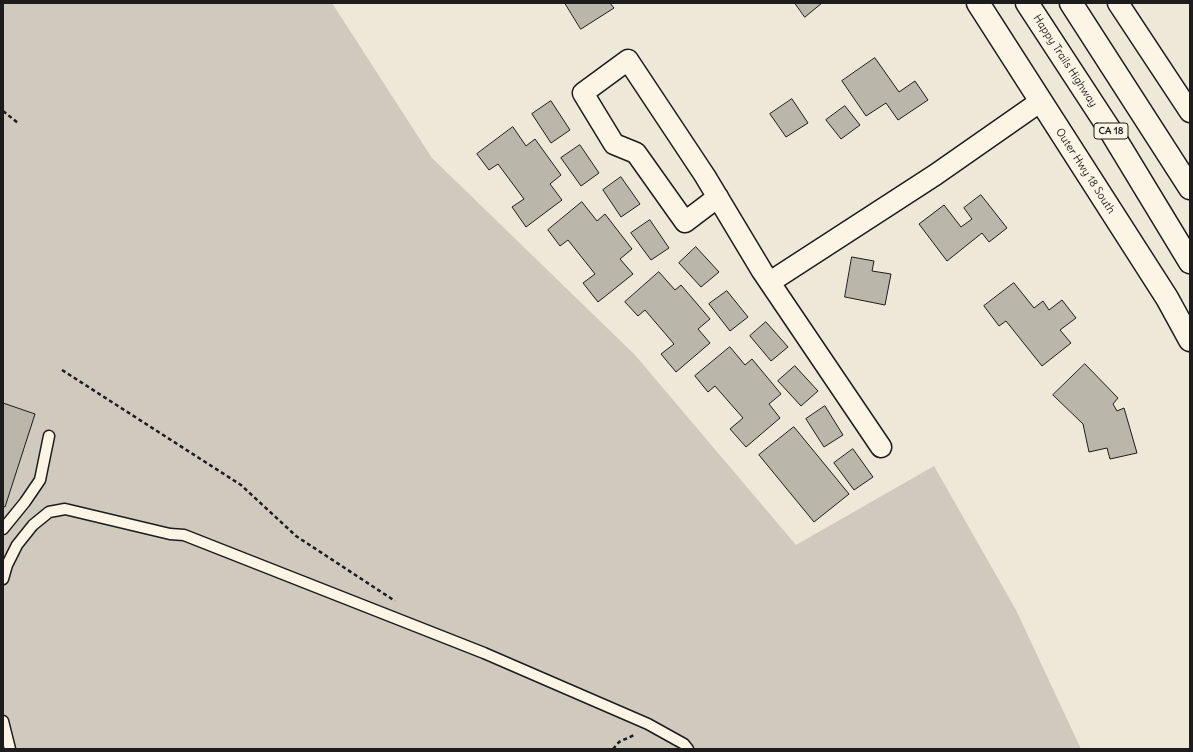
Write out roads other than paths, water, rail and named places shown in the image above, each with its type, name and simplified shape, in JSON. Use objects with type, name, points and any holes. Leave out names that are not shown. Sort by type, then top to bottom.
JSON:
[{"type":"main road","name":"Outer Hwy 18 South","points":[[978,3],[1167,298],[1190,340]]},
{"type":"main road","name":"Happy Trails Highway","points":[[1027,3],[1110,130],[1190,262]]},
{"type":"main road","points":[[1071,3],[1190,188]]},
{"type":"street","points":[[1118,3],[1190,112]]},
{"type":"street","points":[[718,197],[684,222],[636,153],[614,144],[583,93],[628,60],[705,176],[718,197],[770,282],[881,447]]},
{"type":"street","points":[[770,282],[935,175],[1041,101]]},
{"type":"lane","points":[[3,529],[25,502],[40,480],[49,436]]},
{"type":"lane","points":[[3,579],[7,565],[17,545],[33,525],[49,512],[65,509],[170,534],[184,535],[484,653],[656,729],[684,744],[688,749]]},
{"type":"lane","points":[[3,721],[10,749]]}]
